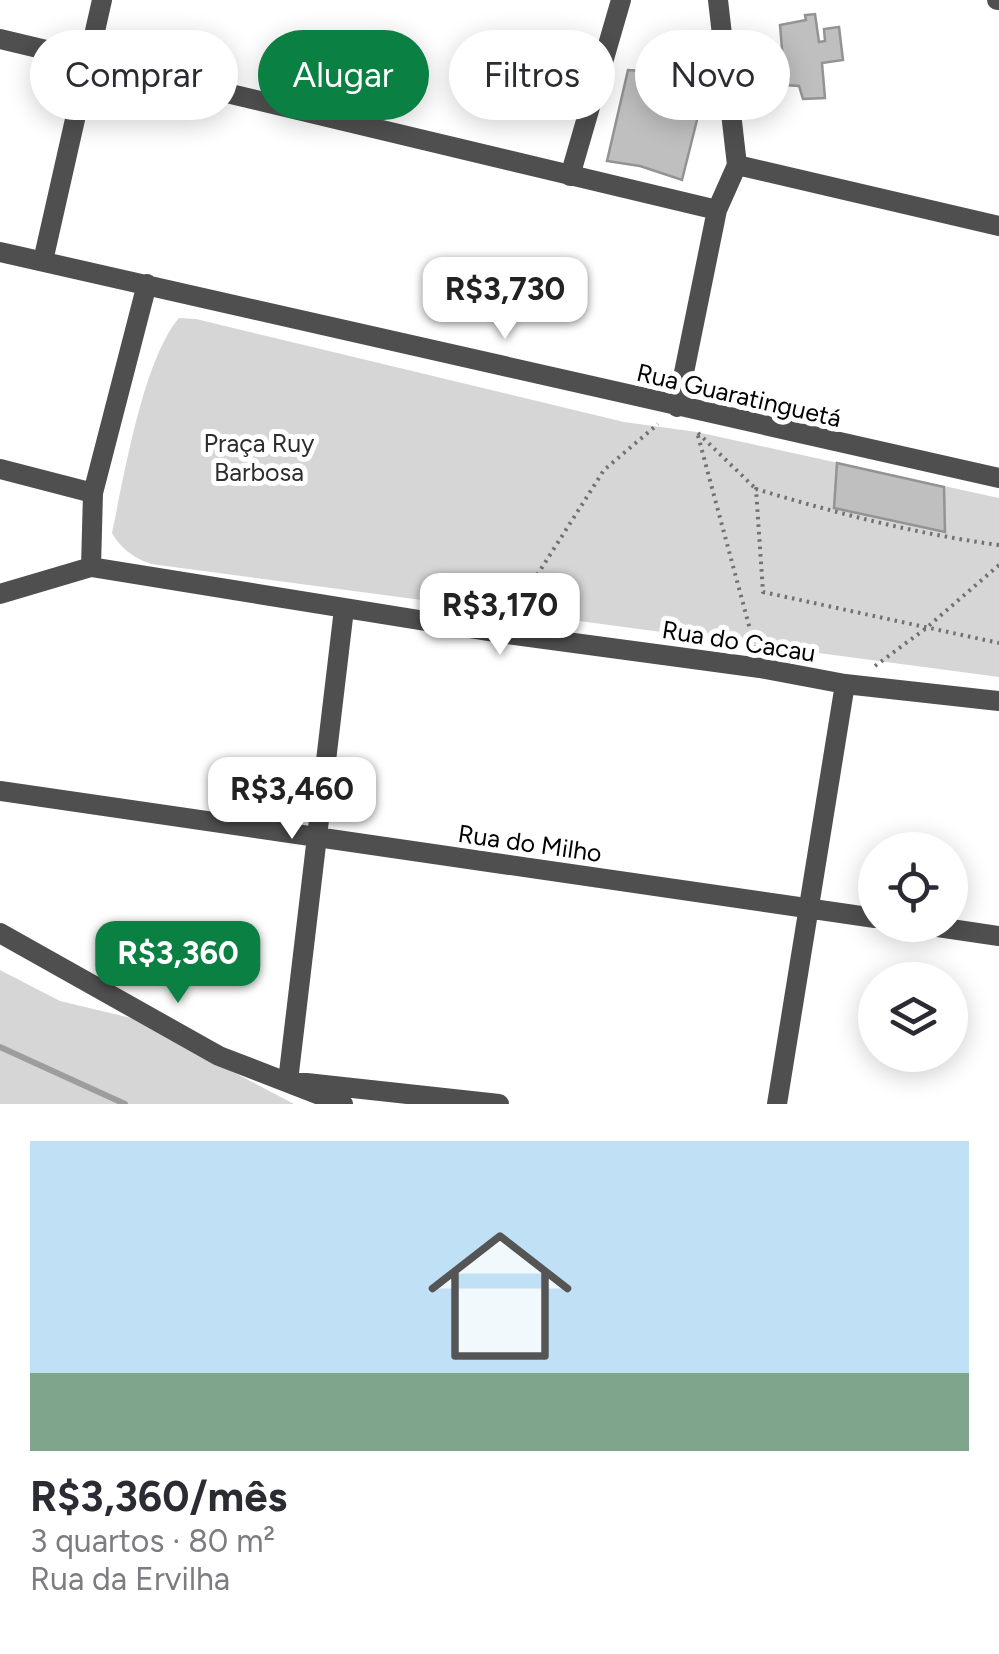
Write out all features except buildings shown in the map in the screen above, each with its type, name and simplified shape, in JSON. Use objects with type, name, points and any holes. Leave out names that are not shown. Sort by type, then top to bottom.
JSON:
[{"type":"street","points":[[95,30],[102,0]]},
{"type":"street","points":[[570,176],[621,0]]},
{"type":"street","points":[[677,408],[717,210],[737,165],[718,0]]},
{"type":"street","points":[[0,40],[30,47]]},
{"type":"street","points":[[238,96],[717,210]]},
{"type":"street","points":[[43,261],[75,120]]},
{"type":"street","points":[[737,165],[999,226]]},
{"type":"street","name":"Rua Guaratinguetá","points":[[0,252],[999,478]]},
{"type":"street","points":[[90,568],[93,492],[146,284]]},
{"type":"street","points":[[0,470],[93,492]]},
{"type":"street","name":"Rua do Cacau","points":[[0,594],[90,568],[845,684],[999,701]]},
{"type":"street","points":[[288,1082],[344,609]]},
{"type":"street","points":[[777,1104],[845,684]]},
{"type":"street","name":"Rua do Milho","points":[[0,791],[858,915]]},
{"type":"street","points":[[968,931],[999,936]]},
{"type":"street","points":[[0,933],[219,1056],[343,1104]]},
{"type":"street","points":[[288,1082],[499,1104]]},
{"type":"path","points":[[500,633],[604,470],[677,408]]},
{"type":"path","points":[[760,668],[698,432],[756,489],[878,523],[999,545]]},
{"type":"path","points":[[756,489],[762,592],[999,643]]},
{"type":"path","points":[[884,661],[999,565]]},
{"type":"green space","name":"Praça Ruy Barbosa","points":[[179,318],[624,422],[697,432],[999,498],[999,677],[145,562],[124,548],[112,533],[145,390],[166,337]]},
{"type":"green space","points":[[0,970],[60,1001],[131,1018],[294,1104],[0,1104]]},
{"type":"waterway","points":[[0,1047],[125,1104]]}]
